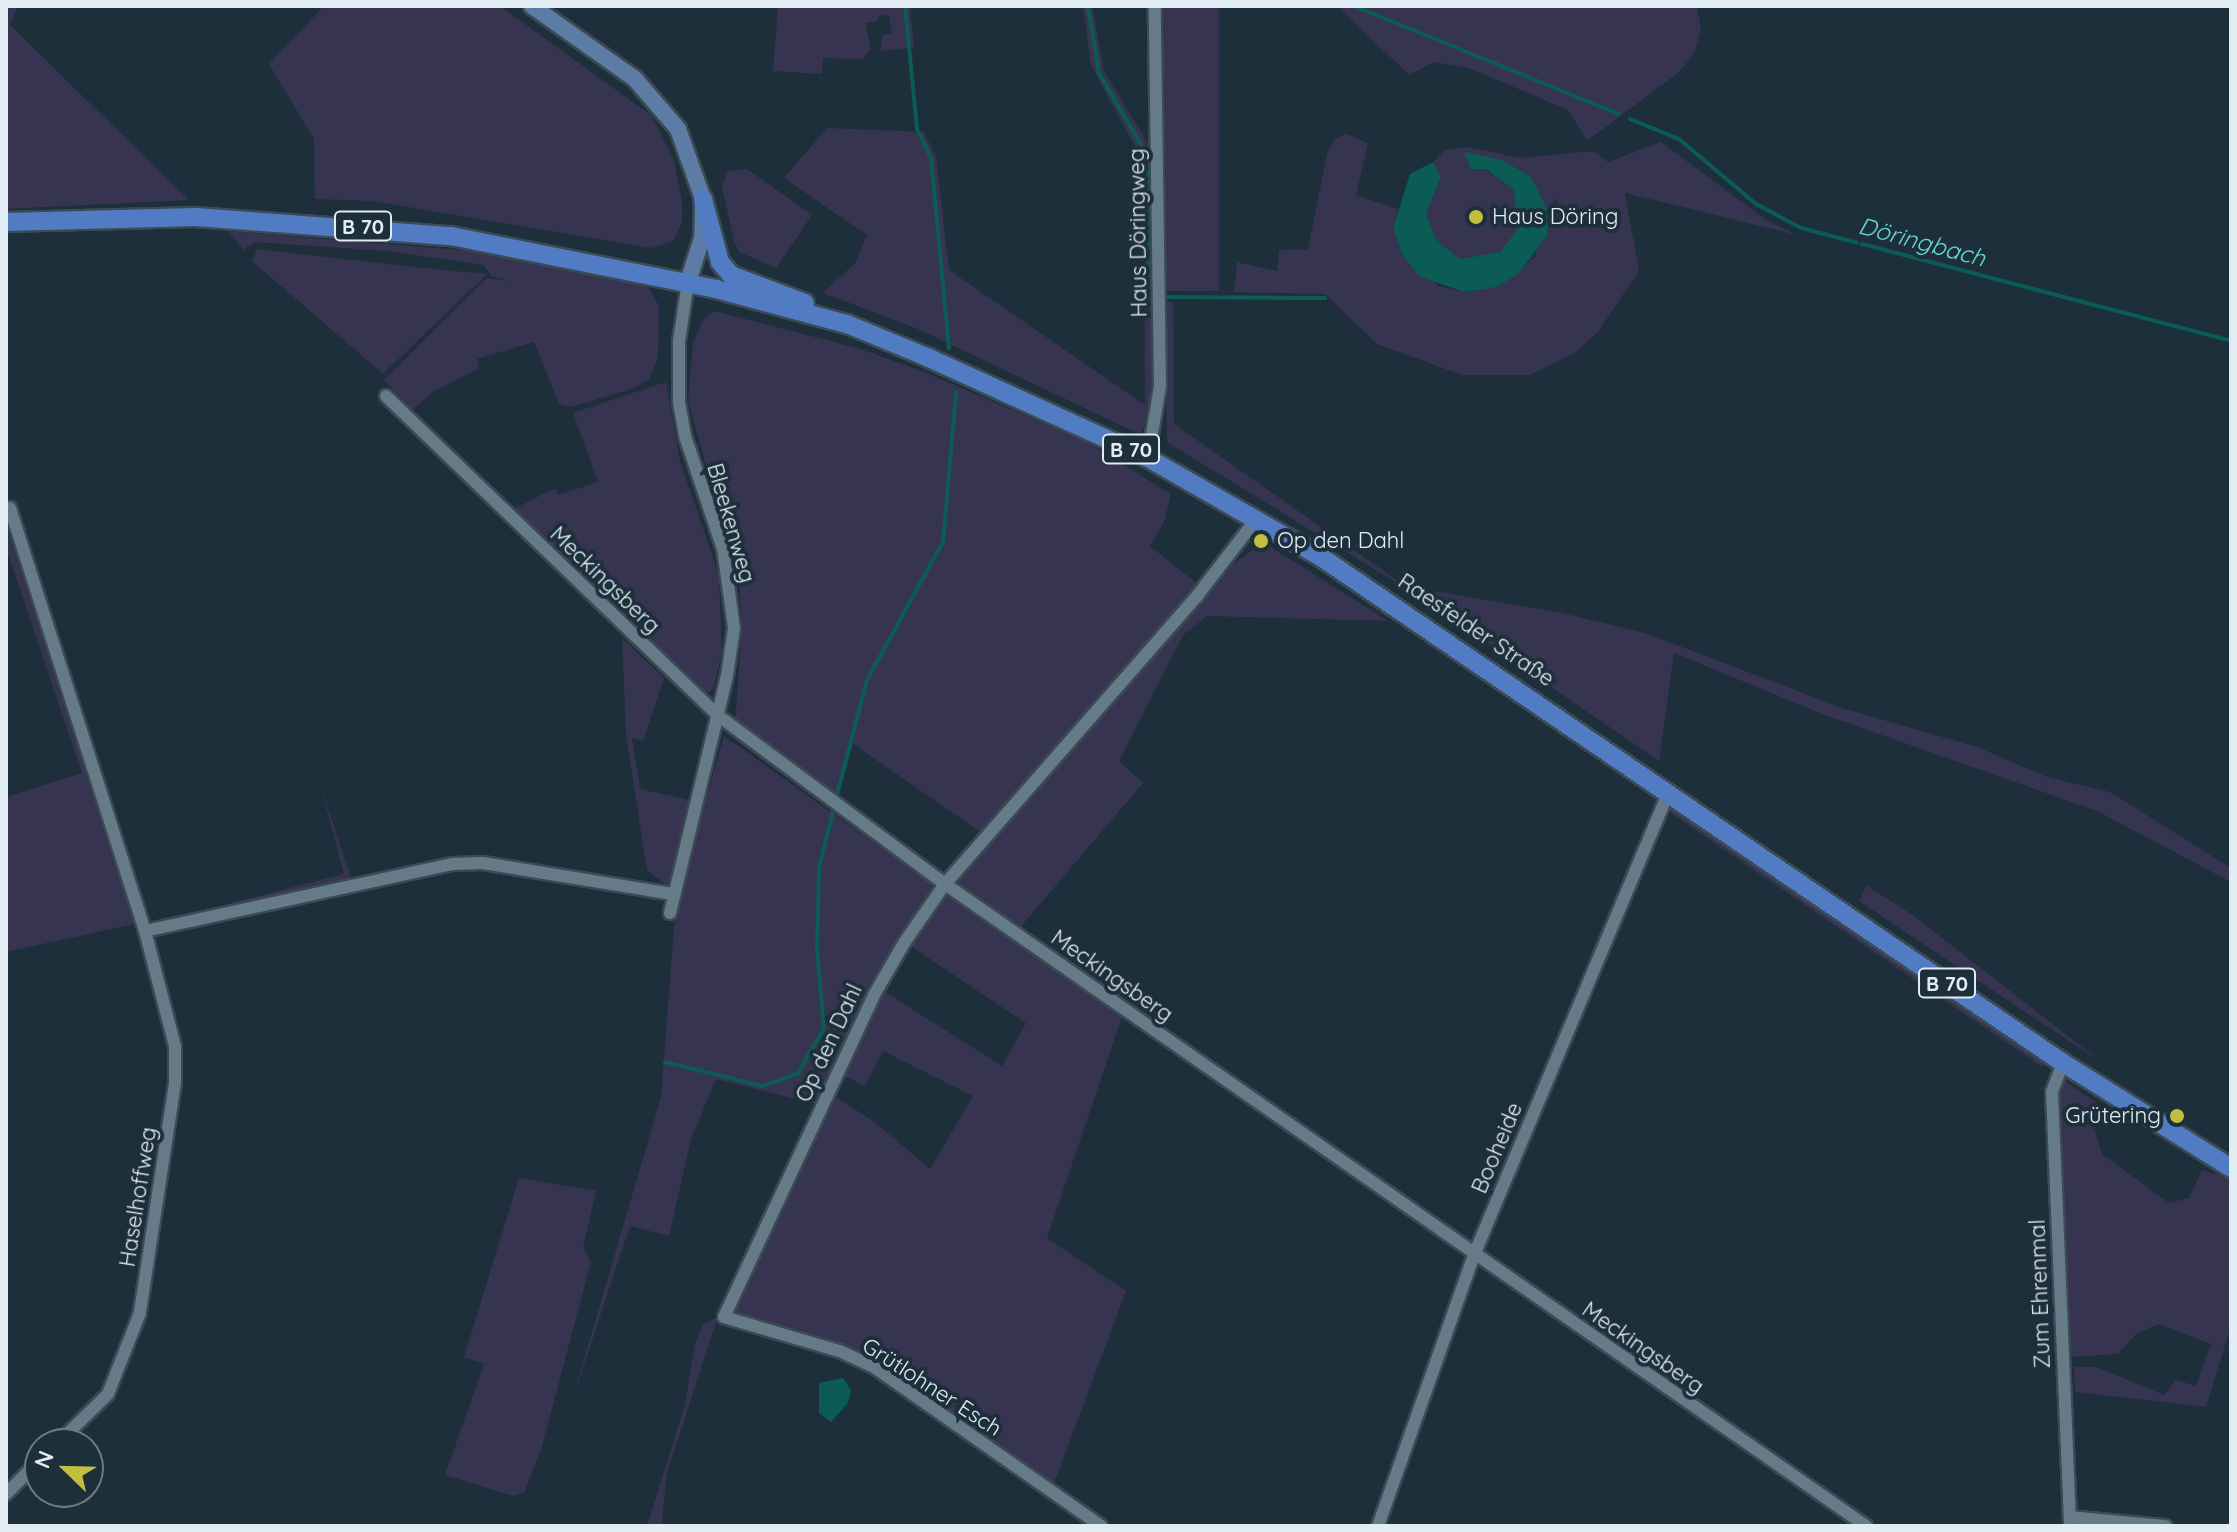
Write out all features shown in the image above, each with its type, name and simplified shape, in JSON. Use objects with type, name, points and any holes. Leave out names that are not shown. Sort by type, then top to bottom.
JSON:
[{"type":"main road","points":[[532,6],[653,95],[686,145],[720,262],[731,275],[847,324]]},
{"type":"main road","points":[[688,282],[702,238],[703,199]]},
{"type":"main road","name":"B 70","points":[[6,222],[196,217],[327,223],[513,246],[688,282]]},
{"type":"main road","name":"Raesfelder Straße","points":[[688,282],[847,324],[1055,411],[1257,518],[1669,791],[2063,1063],[2231,1168]]},
{"type":"street","name":"Haus Döringweg","points":[[1148,458],[1160,386],[1155,6]]},
{"type":"street","name":"Bleekenweg","points":[[670,913],[672,894],[732,653],[733,607],[723,549],[685,436],[679,401],[679,341],[688,282]]},
{"type":"street","name":"Meckingsberg","points":[[386,396],[716,714],[945,884],[1866,1526]]},
{"type":"street","name":"Haselhoffweg","points":[[10,508],[145,931],[176,1064],[140,1313],[108,1394],[73,1428]]},
{"type":"street","name":"Op den Dahl","points":[[724,1317],[886,970],[945,884],[1197,596],[1257,518]]},
{"type":"street","name":"Booheide","points":[[1378,1526],[1474,1255],[1669,791]]},
{"type":"street","points":[[145,931],[453,864],[483,863],[672,894]]},
{"type":"street","name":"Zum Ehrenmal","points":[[2063,1063],[2052,1092],[2070,1522]]},
{"type":"street","name":"Grütlohner Esch","points":[[724,1317],[839,1351],[874,1367],[1101,1526]]},
{"type":"street","points":[[6,1494],[24,1476]]},
{"type":"street","points":[[2070,1522],[2166,1526]]},
{"type":"shaded area","points":[[6,6],[18,6],[10,25],[189,200],[6,209]]},
{"type":"shaded area","points":[[324,6],[500,6],[652,116],[674,160],[682,201],[682,223],[673,241],[651,248],[373,201],[315,199],[314,139],[269,64]]},
{"type":"shaded area","points":[[778,6],[910,6],[914,48],[880,51],[883,35],[892,33],[889,15],[879,16],[878,21],[865,23],[871,48],[862,59],[823,58],[822,74],[773,71]]},
{"type":"shaded area","points":[[1083,6],[1092,6],[1104,71],[1151,149],[1153,401],[1141,435],[918,329],[823,293],[855,263],[867,235],[784,178],[827,128],[924,132],[936,157],[949,270],[1145,405],[1144,163],[1091,65]]},
{"type":"shaded area","points":[[1163,6],[1219,6],[1219,291],[1163,291]]},
{"type":"shaded area","points":[[1337,6],[1697,6],[1701,29],[1694,54],[1678,73],[1587,141],[1568,110],[1469,68],[1434,62],[1409,75]]},
{"type":"shaded area","points":[[1346,134],[1368,143],[1356,195],[1398,209],[1393,228],[1438,286],[1464,292],[1497,287],[1536,256],[1539,192],[1465,152],[1471,169],[1485,169],[1514,190],[1519,211],[1517,230],[1500,252],[1460,259],[1437,241],[1426,214],[1441,178],[1433,162],[1445,150],[1468,147],[1520,158],[1594,151],[1608,162],[1661,142],[1766,220],[1798,235],[1625,193],[1639,271],[1597,333],[1573,354],[1530,375],[1462,375],[1377,344],[1325,294],[1234,292],[1237,262],[1277,271],[1279,250],[1308,249],[1327,154],[1334,140]]},
{"type":"shaded area","points":[[1464,152],[1502,160],[1531,177],[1547,209],[1547,236],[1518,274],[1497,287],[1464,292],[1419,276],[1402,254],[1393,228],[1410,174],[1433,162],[1441,177],[1426,214],[1437,241],[1460,259],[1500,252],[1517,230],[1514,190],[1486,169],[1471,169]]},
{"type":"shaded area","points":[[747,169],[812,215],[776,268],[739,252],[734,241],[722,186],[728,171]]},
{"type":"shaded area","points":[[227,231],[473,251],[648,286],[659,306],[658,357],[649,379],[635,388],[571,407],[559,404],[534,342],[477,359],[479,368],[431,393],[413,410],[384,380],[487,278],[510,281],[491,276],[484,265],[387,251],[254,242],[244,250]]},
{"type":"shaded area","points":[[257,249],[487,274],[383,374],[252,261]]},
{"type":"shaded area","points":[[1165,302],[1173,302],[1174,424],[1405,586],[1562,613],[1648,634],[1842,708],[1977,747],[2047,777],[2110,792],[2231,868],[2231,882],[2097,811],[1825,715],[1674,653],[1659,761],[1423,599],[1167,442]]},
{"type":"shaded area","points":[[715,311],[861,349],[924,372],[1085,441],[1171,494],[1164,522],[1150,546],[1199,585],[982,833],[853,744],[838,799],[735,725],[742,626],[739,583],[688,401],[693,342],[705,317]]},
{"type":"shaded area","points":[[666,382],[680,461],[719,575],[722,652],[713,690],[708,693],[701,693],[512,510],[555,488],[558,495],[598,482],[573,413]]},
{"type":"shaded area","points":[[8,531],[134,924],[6,952],[6,797],[82,773],[6,548]]},
{"type":"shaded area","points":[[1263,542],[1388,621],[1207,616],[1183,635],[1119,761],[1143,783],[1018,930],[958,887],[958,877],[1233,564]]},
{"type":"shaded area","points":[[622,638],[664,678],[643,741],[632,738],[640,789],[690,800],[669,887],[647,870],[626,735]]},
{"type":"shaded area","points":[[724,736],[931,883],[932,893],[879,970],[817,1104],[716,1079],[691,1139],[669,1236],[630,1226],[570,1407],[661,1097],[676,902]]},
{"type":"shaded area","points":[[321,787],[351,878],[216,907],[344,874]]},
{"type":"shaded area","points":[[1671,806],[2042,1057],[2042,1067],[1666,810]]},
{"type":"shaded area","points":[[1866,885],[1914,916],[2105,1065],[1859,901]]},
{"type":"shaded area","points":[[952,896],[1124,1011],[1047,1238],[1126,1291],[1053,1486],[876,1363],[737,1316],[734,1308],[833,1095],[876,1123],[930,1169],[973,1096],[883,1051],[865,1086],[842,1075],[882,990],[1002,1066],[1026,1023],[909,945],[942,897]]},
{"type":"shaded area","points":[[2062,1079],[2108,1111],[2091,1117],[2102,1154],[2169,1203],[2189,1198],[2202,1170],[2231,1178],[2231,1326],[2206,1407],[2075,1392],[2074,1367],[2096,1367],[2164,1395],[2176,1380],[2196,1386],[2211,1344],[2159,1324],[2137,1333],[2118,1354],[2070,1357],[2058,1100]]},
{"type":"shaded area","points":[[519,1178],[596,1191],[583,1248],[591,1262],[541,1450],[524,1493],[513,1496],[445,1475],[484,1364],[464,1357]]},
{"type":"shaded area","points":[[718,1316],[666,1476],[662,1526],[647,1526],[685,1405],[694,1347],[703,1325]]},
{"type":"shaded area","points":[[843,1378],[851,1390],[848,1403],[831,1422],[819,1413],[819,1383]]},
{"type":"waterway","points":[[905,6],[917,129],[931,158],[949,348]]},
{"type":"waterway","points":[[1088,6],[1099,73],[1148,157],[1149,297]]},
{"type":"waterway","name":"Döringbach","points":[[1354,6],[1619,114]]},
{"type":"waterway","name":"Döringbach","points":[[1630,119],[1679,139],[1756,204],[1801,228],[2231,341]]},
{"type":"waterway","points":[[1165,297],[1325,298]]},
{"type":"waterway","points":[[836,798],[867,680],[943,542],[956,393]]},
{"type":"waterway","points":[[665,1062],[763,1086],[798,1073],[824,1028],[817,950],[819,867],[833,812]]},
{"type":"place","name":"Haus Döring","points":[[1476,217]]},
{"type":"place","name":"Op den Dahl","points":[[1261,541]]},
{"type":"place","name":"Grütering","points":[[2177,1116]]}]
